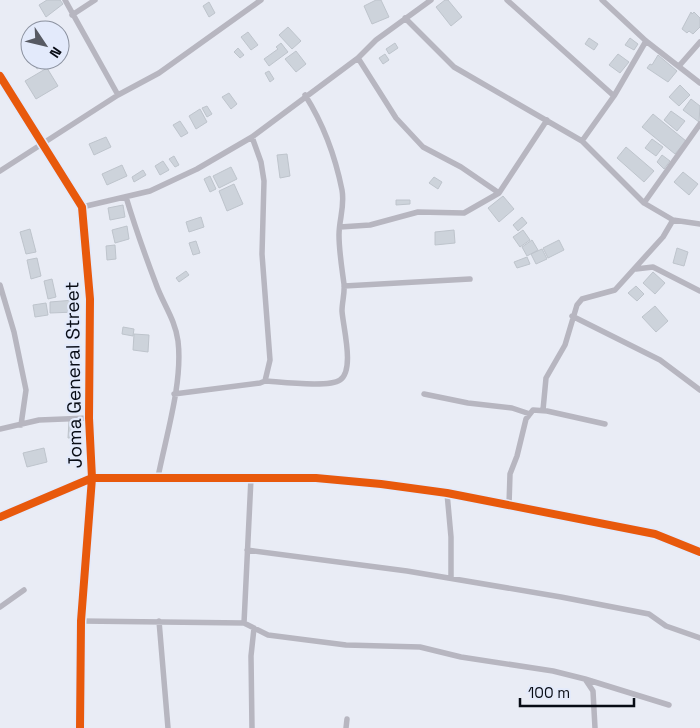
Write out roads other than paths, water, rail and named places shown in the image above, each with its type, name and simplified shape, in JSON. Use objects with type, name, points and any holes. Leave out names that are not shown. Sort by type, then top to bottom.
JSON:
[{"type":"street","points":[[65,0],[118,95]]},
{"type":"street","points":[[72,15],[95,0]]},
{"type":"street","points":[[0,171],[118,95],[159,73],[261,0]]},
{"type":"street","points":[[82,207],[150,191],[252,137],[305,95],[358,58],[376,40],[431,0]]},
{"type":"street","points":[[507,0],[614,96]]},
{"type":"street","points":[[602,0],[646,41],[700,83]]},
{"type":"street","points":[[405,18],[454,67],[582,141],[644,202],[673,220],[700,224]]},
{"type":"street","points":[[582,141],[614,96],[646,41]]},
{"type":"street","points":[[679,66],[700,42]]},
{"type":"street","points":[[358,58],[396,118],[423,147],[461,167],[499,193]]},
{"type":"street","name":"Joma General Street","points":[[0,76],[82,207],[90,299],[89,418],[92,478],[81,621],[80,728]]},
{"type":"street","points":[[174,394],[265,382],[329,383],[340,381],[347,373],[348,363],[342,310],[344,286],[340,227],[344,211],[342,190],[329,141],[322,123],[305,95]]},
{"type":"street","points":[[340,227],[370,225],[418,212],[464,213],[499,193],[547,120]]},
{"type":"street","points":[[644,202],[700,124]]},
{"type":"street","points":[[252,137],[262,162],[264,181],[262,254],[270,360],[265,382]]},
{"type":"street","points":[[126,197],[138,238],[148,258],[156,285],[173,317],[179,356],[174,394],[158,477]]},
{"type":"street","points":[[542,410],[546,378],[565,345],[572,316],[582,299],[615,290],[663,237],[673,220]]},
{"type":"street","points":[[636,269],[653,267],[700,292]]},
{"type":"street","points":[[344,286],[470,279]]},
{"type":"street","points":[[0,285],[14,332],[26,390],[21,425]]},
{"type":"street","points":[[572,316],[660,360],[700,390]]},
{"type":"street","points":[[424,394],[468,403],[512,408],[530,414]]},
{"type":"street","points":[[509,505],[510,474],[530,414],[537,409],[606,424]]},
{"type":"street","points":[[0,429],[39,420],[89,418]]},
{"type":"street","points":[[0,517],[92,478],[316,478],[447,493],[655,534],[700,552]]},
{"type":"street","points":[[244,623],[251,478]]},
{"type":"street","points":[[447,493],[451,537],[451,578]]},
{"type":"street","points":[[247,550],[451,578],[649,614],[666,626],[700,638]]},
{"type":"street","points":[[0,607],[24,590]]},
{"type":"street","points":[[81,621],[244,623],[268,635],[346,645],[420,647],[461,656],[553,671],[669,705]]},
{"type":"street","points":[[159,621],[168,728]]},
{"type":"street","points":[[252,728],[251,656],[254,628]]},
{"type":"street","points":[[584,679],[593,691],[595,728]]},
{"type":"street","points":[[346,728],[347,720]]}]
